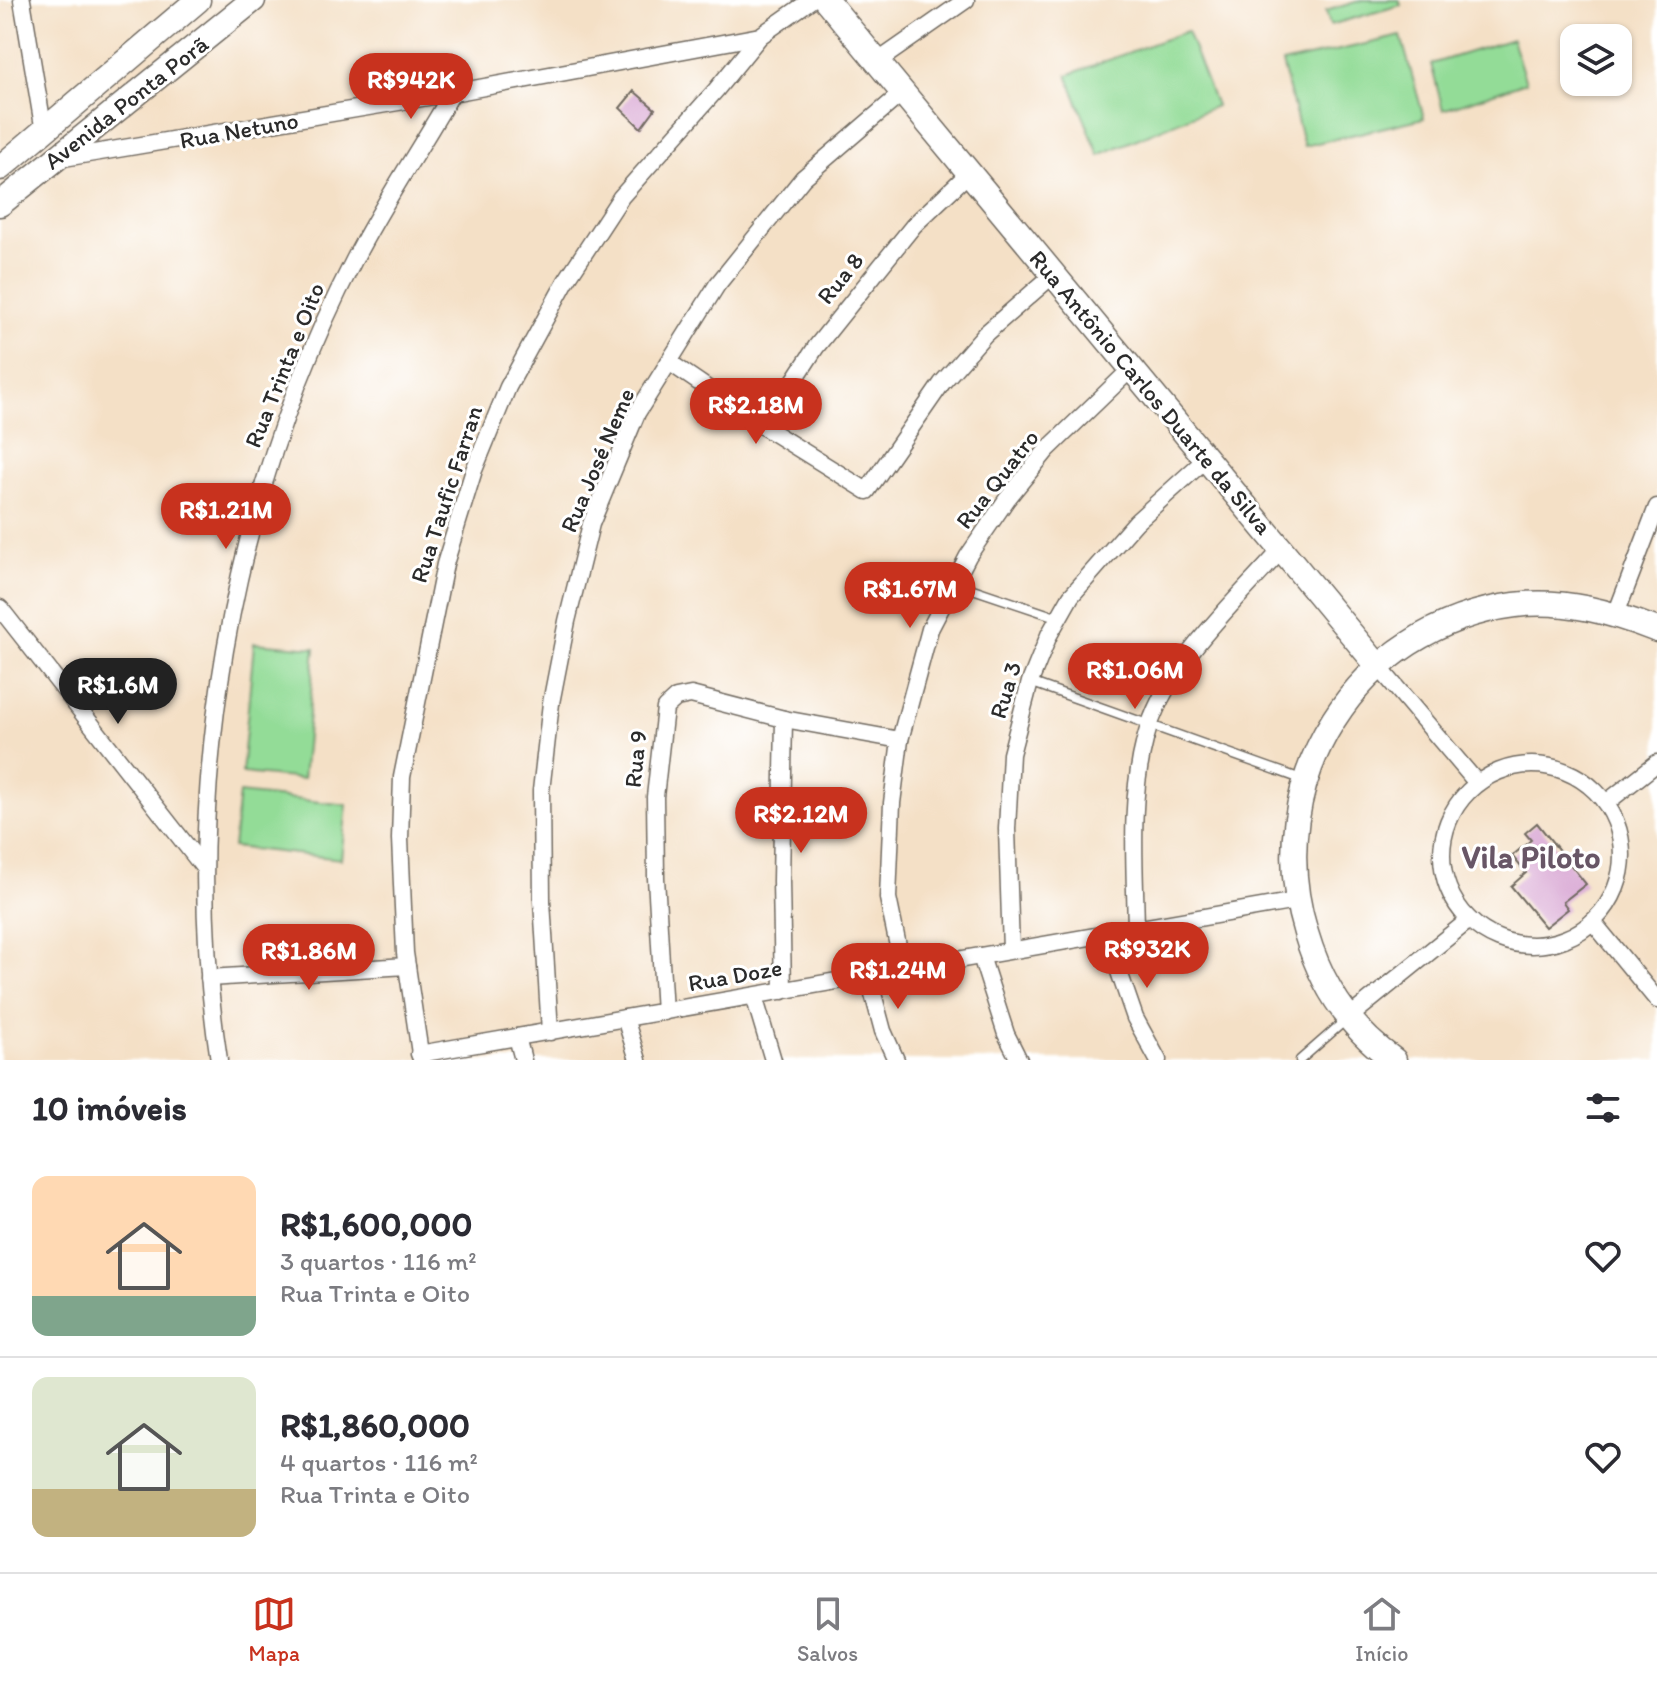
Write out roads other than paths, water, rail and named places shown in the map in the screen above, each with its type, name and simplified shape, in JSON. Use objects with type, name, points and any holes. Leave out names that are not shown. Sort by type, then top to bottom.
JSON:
[{"type":"street","points":[[22,0],[44,132]]},
{"type":"street","name":"Avenida Ponta Porã","points":[[0,168],[198,0]]},
{"type":"street","points":[[213,0],[229,20]]},
{"type":"street","name":"Avenida Ponta Porã","points":[[0,204],[253,0]]},
{"type":"street","name":"Rua Taufic Farran","points":[[420,1057],[407,966],[400,839],[402,777],[445,564],[474,470],[508,387],[566,281],[621,197],[760,36],[811,0]]},
{"type":"street","name":"Rua Antônio Carlos Duarte da Silva","points":[[826,0],[1477,783]]},
{"type":"street","points":[[877,62],[966,0]]},
{"type":"street","name":"Rua Netuno","points":[[0,168],[452,93],[760,36]]},
{"type":"street","name":"Rua Trinta e Oito","points":[[219,1060],[211,1007],[204,868],[210,756],[229,628],[263,481],[299,383],[354,260],[452,93]]},
{"type":"street","name":"Rua José Neme","points":[[550,1032],[542,901],[541,791],[551,703],[591,524],[637,413],[717,285],[803,178],[902,93]]},
{"type":"street","name":"Rua 8","points":[[764,427],[826,334],[914,225],[969,173]]},
{"type":"street","points":[[669,362],[764,427],[867,491],[942,383],[985,334],[1054,274]]},
{"type":"street","name":"Rua Quatro","points":[[903,970],[888,898],[892,803],[900,740],[930,629],[968,556],[1007,499],[1047,450],[1132,368]]},
{"type":"street","name":"Rua 3","points":[[1011,950],[1007,829],[1011,754],[1030,682],[1071,596],[1136,522],[1207,458]]},
{"type":"street","points":[[1616,614],[1657,507]]},
{"type":"street","points":[[1136,929],[1137,790],[1145,739],[1164,694],[1193,650],[1282,549]]},
{"type":"street","points":[[1394,1060],[1348,1018],[1315,962],[1296,901],[1293,836],[1304,780],[1335,714],[1378,666],[1420,637],[1466,616],[1515,605],[1566,604],[1616,614],[1657,630]]},
{"type":"street","points":[[0,608],[204,868]]},
{"type":"street","name":"Rua 9","points":[[664,1012],[655,797],[665,708],[676,698],[691,695],[784,719],[900,740]]},
{"type":"street","points":[[783,991],[781,865],[784,719]]},
{"type":"street","points":[[1606,803],[1657,763]]},
{"type":"street","points":[[1531,764],[1559,769],[1585,782],[1606,803],[1618,826],[1622,852],[1620,878],[1610,902],[1593,922],[1570,937],[1544,945],[1517,944],[1491,936],[1469,920],[1451,895],[1442,865],[1444,834],[1456,806],[1477,783],[1502,769],[1531,764]]},
{"type":"street","name":"Rua Doze","points":[[420,1057],[517,1037],[1296,901]]},
{"type":"street","points":[[1348,1018],[1469,920]]},
{"type":"street","points":[[1593,922],[1657,1000]]},
{"type":"street","points":[[1106,934],[1135,1018],[1158,1060]]},
{"type":"street","points":[[981,956],[1006,1034],[1019,1060]]},
{"type":"street","points":[[209,978],[407,966]]},
{"type":"street","points":[[868,975],[883,1031],[896,1060]]},
{"type":"street","points":[[754,996],[773,1060]]},
{"type":"street","points":[[625,1018],[638,1060]]},
{"type":"street","points":[[517,1037],[523,1060]]},
{"type":"lane","points":[[954,583],[1059,618]]},
{"type":"lane","points":[[1030,682],[1304,780]]},
{"type":"lane","points":[[1300,1060],[1348,1018]]},
{"type":"district","name":"Vila Piloto","points":[[1531,857]]}]
